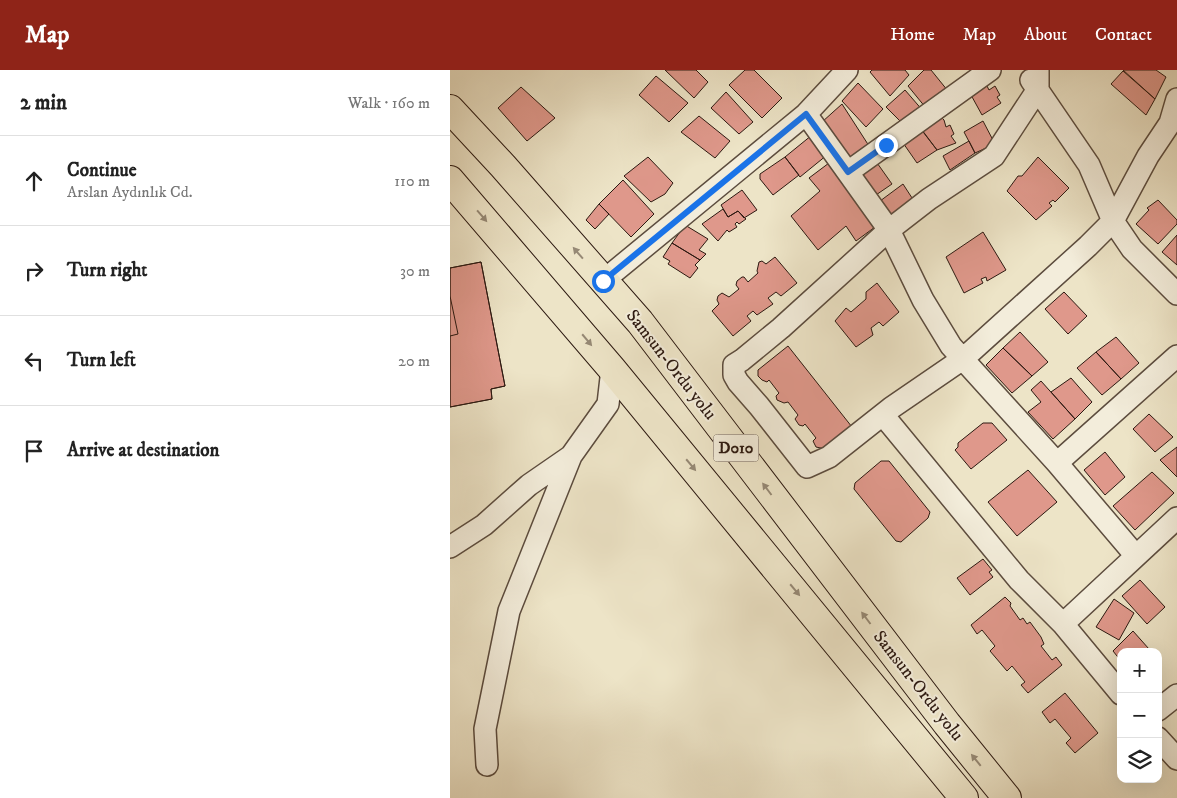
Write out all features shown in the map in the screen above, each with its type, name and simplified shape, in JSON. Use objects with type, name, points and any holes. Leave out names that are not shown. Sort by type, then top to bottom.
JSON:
[{"type":"highway","name":"Samsun-Ordu yolu","points":[[450,109],[503,166],[640,322],[946,724],[1007,798]]},
{"type":"highway","name":"Samsun-Ordu yolu","points":[[450,180],[612,369],[964,798]]},
{"type":"street","points":[[603,281],[806,114],[847,70]]},
{"type":"street","points":[[848,172],[990,70]]},
{"type":"street","points":[[1023,70],[1038,80],[1089,165],[1113,221],[1132,249],[1177,294]]},
{"type":"street","points":[[1038,80],[994,156],[929,199],[889,230],[781,328],[734,365],[734,375],[743,389],[759,406],[807,467],[829,457],[883,415],[964,358],[1088,246],[1113,221],[1148,156],[1170,123],[1177,99]]},
{"type":"street","points":[[806,114],[889,230],[923,300],[951,346],[964,358],[1057,463],[1136,556]]},
{"type":"street","points":[[1057,463],[1177,356]]},
{"type":"street","points":[[487,765],[485,729],[509,611],[571,456],[608,404],[612,369]]},
{"type":"street","points":[[883,415],[1020,580],[1063,624],[1120,693]]},
{"type":"street","points":[[450,547],[484,525],[530,485],[571,456]]},
{"type":"street","points":[[1063,624],[1177,518]]},
{"type":"street","points":[[1162,707],[1177,695]]},
{"type":"street","points":[[1162,742],[1177,759]]},
{"type":"building","points":[[665,70],[696,70],[708,82],[694,98]]},
{"type":"building","points":[[745,70],[754,70],[782,98],[762,118],[729,85]]},
{"type":"building","points":[[872,70],[905,70],[909,75],[890,96],[870,72]]},
{"type":"building","points":[[924,70],[931,70],[948,91],[926,108],[908,86]]},
{"type":"building","points":[[1123,70],[1156,70],[1166,77],[1155,99]]},
{"type":"building","points":[[1123,71],[1155,99],[1146,115],[1111,84]]},
{"type":"building","points":[[656,76],[688,103],[669,122],[639,95]]},
{"type":"building","points":[[858,83],[883,109],[866,127],[842,101]]},
{"type":"building","points":[[986,84],[989,90],[995,86],[1000,95],[997,97],[1001,103],[982,115],[971,95]]},
{"type":"building","points":[[521,87],[555,118],[527,141],[498,108]]},
{"type":"building","points":[[905,90],[924,112],[906,127],[886,107]]},
{"type":"building","points":[[726,92],[753,122],[739,134],[711,108]]},
{"type":"building","points":[[842,104],[871,149],[852,164],[822,122]]},
{"type":"building","points":[[699,116],[730,141],[715,158],[681,132]]},
{"type":"building","points":[[940,116],[944,120],[946,127],[950,125],[954,134],[951,136],[956,143],[937,150],[922,130]]},
{"type":"building","points":[[983,121],[995,144],[975,153],[964,132]]},
{"type":"building","points":[[920,128],[937,150],[917,163],[901,140]]},
{"type":"building","points":[[812,135],[827,155],[800,177],[785,157]]},
{"type":"building","points":[[969,141],[975,153],[950,170],[943,156]]},
{"type":"building","points":[[648,157],[673,183],[665,194],[651,202],[624,176]]},
{"type":"building","points":[[785,157],[799,175],[773,195],[760,179],[760,174]]},
{"type":"building","points":[[1038,157],[1069,188],[1055,202],[1053,200],[1049,203],[1052,206],[1036,220],[1007,191],[1018,176],[1022,176]]},
{"type":"building","points":[[875,160],[892,184],[873,197],[857,173]]},
{"type":"building","points":[[829,163],[875,227],[856,241],[846,226],[818,250],[791,216],[820,191],[809,178]]},
{"type":"building","points":[[623,180],[654,214],[631,237],[599,204]]},
{"type":"building","points":[[903,184],[914,201],[888,220],[876,204]]},
{"type":"building","points":[[742,190],[757,210],[744,218],[738,211],[728,217],[721,205]]},
{"type":"building","points":[[1158,200],[1177,220],[1177,224],[1158,244],[1136,224],[1149,210],[1147,208]]},
{"type":"building","points":[[599,204],[609,214],[595,229],[586,220]]},
{"type":"building","points":[[723,209],[728,217],[738,211],[746,219],[739,224],[737,222],[735,224],[737,227],[729,232],[727,230],[718,241],[702,224]]},
{"type":"building","points":[[685,225],[708,239],[699,250],[706,254],[700,260],[672,243]]},
{"type":"building","points":[[983,232],[1006,270],[987,281],[986,277],[981,279],[983,283],[964,293],[946,257]]},
{"type":"building","points":[[1177,235],[1177,265],[1162,252]]},
{"type":"building","points":[[672,243],[700,260],[695,265],[698,268],[690,278],[668,264],[670,261],[663,257]]},
{"type":"building","points":[[775,257],[797,283],[781,296],[776,292],[768,298],[773,304],[757,315],[753,311],[747,316],[751,321],[733,336],[712,311],[719,304],[718,296],[722,293],[729,297],[739,289],[736,285],[737,281],[744,277],[748,282],[758,273],[759,262],[762,261],[766,264]]},
{"type":"building","points":[[481,262],[505,386],[491,389],[492,399],[450,407],[450,336],[458,334],[450,296],[450,268]]},
{"type":"building","points":[[481,262],[505,386],[491,389],[492,399],[450,407],[450,268]]},
{"type":"building","points":[[877,283],[899,312],[883,326],[879,322],[871,328],[873,335],[856,347],[835,321],[846,308],[851,312],[866,299],[866,292]]},
{"type":"building","points":[[1064,292],[1087,316],[1068,334],[1045,309]]},
{"type":"building","points":[[1020,332],[1048,362],[1032,376],[1003,348]]},
{"type":"building","points":[[1116,337],[1139,363],[1121,379],[1096,352]]},
{"type":"building","points":[[788,346],[852,427],[825,449],[816,447],[813,441],[816,438],[805,424],[803,426],[799,425],[795,419],[798,415],[788,402],[784,403],[777,400],[776,396],[779,393],[769,380],[767,382],[758,376],[758,370]]},
{"type":"building","points":[[1003,348],[1032,376],[1012,393],[986,365]]},
{"type":"building","points":[[1096,352],[1121,379],[1102,395],[1077,368]]},
{"type":"building","points":[[1071,378],[1092,402],[1075,419],[1051,392]]},
{"type":"building","points":[[1041,381],[1075,419],[1053,439],[1028,412],[1041,402],[1031,390]]},
{"type":"building","points":[[1149,414],[1173,437],[1155,452],[1133,429]]},
{"type":"building","points":[[983,423],[992,423],[1007,440],[971,469],[955,450],[958,447],[958,443]]},
{"type":"building","points":[[1177,447],[1177,477],[1160,460]]},
{"type":"building","points":[[1105,452],[1125,477],[1105,495],[1084,470]]},
{"type":"building","points":[[881,461],[889,461],[930,512],[928,518],[901,542],[896,541],[854,489],[855,483]]},
{"type":"building","points":[[1028,470],[1057,502],[1017,536],[988,502]]},
{"type":"building","points":[[1152,472],[1174,493],[1135,530],[1113,506]]},
{"type":"building","points":[[983,559],[992,570],[989,572],[993,577],[970,595],[957,578]]},
{"type":"building","points":[[1140,580],[1165,607],[1147,624],[1122,596]]},
{"type":"building","points":[[1005,597],[1011,603],[1010,606],[1020,620],[1023,618],[1027,624],[1030,622],[1041,637],[1044,644],[1041,646],[1052,660],[1056,657],[1062,665],[1028,693],[1021,685],[1025,682],[1012,666],[1007,671],[990,651],[995,646],[982,630],[977,634],[971,625]]},
{"type":"building","points":[[1114,599],[1134,613],[1119,640],[1096,627]]},
{"type":"building","points":[[1133,631],[1148,648],[1117,648],[1117,656],[1113,651]]},
{"type":"building","points":[[1065,693],[1098,733],[1075,753],[1066,743],[1071,738],[1055,719],[1050,723],[1042,712]]},
{"type":"route","points":[[603,281],[806,114],[848,172],[886,145]]}]
